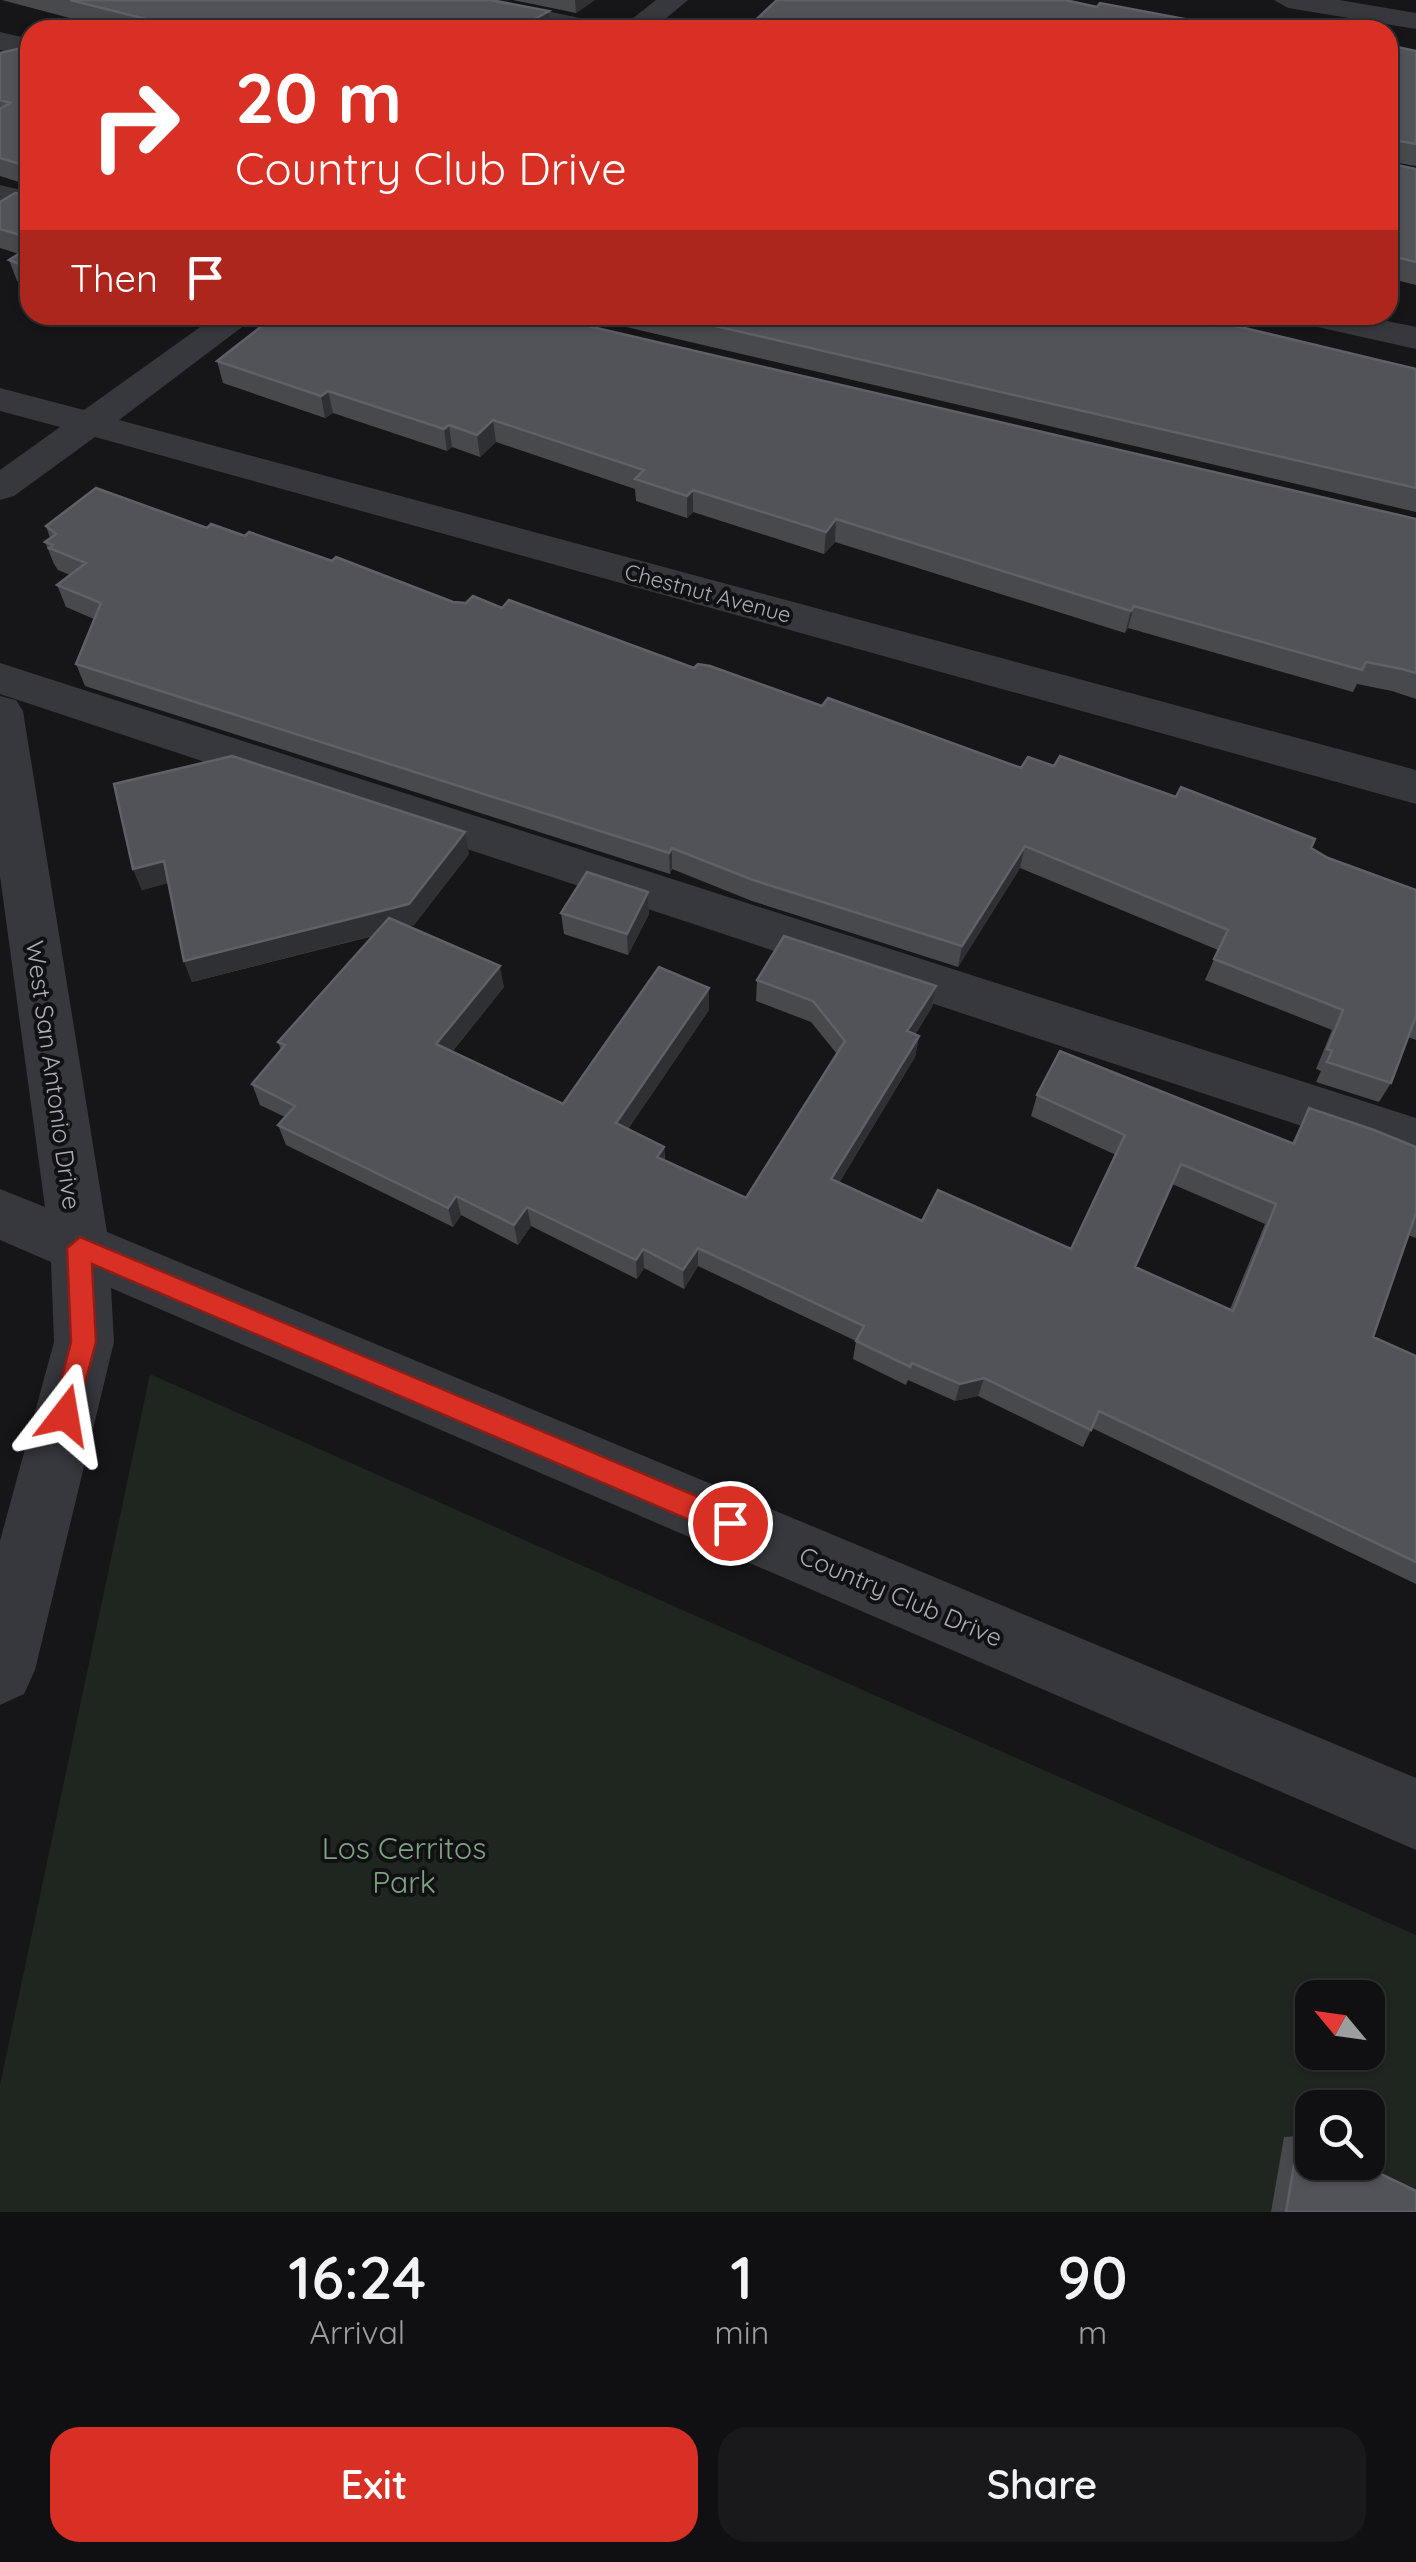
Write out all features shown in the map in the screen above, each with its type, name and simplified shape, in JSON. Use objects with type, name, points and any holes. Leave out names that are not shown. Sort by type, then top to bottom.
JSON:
[{"type":"street","points":[[451,0],[557,20]]},
{"type":"street","points":[[647,20],[674,0]]},
{"type":"street","points":[[1288,0],[1416,21]]},
{"type":"street","points":[[0,488],[226,325]]},
{"type":"street","points":[[1354,325],[1416,338]]},
{"type":"street","name":"Chestnut Avenue","points":[[0,399],[1416,787]]},
{"type":"street","points":[[0,678],[1416,1140]]},
{"type":"street","name":"West San Antonio Drive","points":[[0,711],[80,1248],[84,1342],[0,1670]]},
{"type":"street","name":"Country Club Drive","points":[[0,1214],[1416,1814]]},
{"type":"green space","name":"Los Cerritos Park","points":[[150,1374],[1416,1935],[1416,2212],[0,2212],[0,2085]]},
{"type":"building","points":[[70,0],[491,0],[549,11],[533,20],[150,20]]},
{"type":"building","points":[[777,0],[1065,0],[1190,20],[756,20]]},
{"type":"building","points":[[1398,47],[1416,51],[1416,144],[1398,141]]},
{"type":"building","points":[[20,48],[20,164],[0,158],[0,109],[10,103],[0,100],[0,53]]},
{"type":"building","points":[[1398,165],[1416,169],[1416,262],[1398,258]]},
{"type":"building","points":[[20,194],[20,235],[0,229],[0,202]]},
{"type":"building","points":[[263,325],[584,325],[1416,519],[1416,673],[1366,662],[1362,670],[1134,606],[1131,611],[836,519],[826,532],[693,490],[687,496],[635,479],[644,470],[493,420],[477,435],[449,425],[444,429],[328,391],[321,396],[217,361]]},
{"type":"building","points":[[711,325],[1232,325],[1416,369],[1416,488]]},
{"type":"building","points":[[96,488],[207,528],[211,524],[245,536],[249,532],[332,561],[336,557],[453,602],[466,603],[473,596],[502,608],[509,600],[694,668],[698,664],[710,666],[822,706],[828,698],[1021,768],[1028,757],[1054,766],[1060,756],[1176,797],[1181,787],[1315,839],[1311,848],[1328,858],[1416,890],[1416,1016],[1391,1083],[1327,1062],[1332,1051],[1327,1049],[1343,1010],[1214,959],[1228,930],[1025,846],[962,946],[753,880],[672,848],[669,853],[76,664],[101,603],[57,585],[86,563],[49,548],[53,545],[45,542],[56,534],[46,526]]},
{"type":"building","points":[[232,756],[465,832],[409,904],[184,961],[164,861],[133,869],[114,784]]},
{"type":"building","points":[[587,872],[648,892],[627,934],[561,913]]},
{"type":"building","points":[[389,918],[500,966],[436,1044],[563,1104],[659,967],[709,988],[616,1123],[664,1147],[657,1157],[746,1198],[845,1041],[813,1001],[757,980],[784,936],[936,986],[907,1031],[919,1036],[831,1179],[922,1221],[938,1190],[1071,1249],[1125,1135],[1037,1095],[1060,1051],[1294,1144],[1309,1108],[1416,1147],[1416,1213],[1373,1337],[1416,1356],[1416,1562],[1099,1411],[1091,1430],[984,1378],[960,1384],[912,1363],[910,1367],[856,1341],[864,1326],[698,1248],[683,1270],[643,1249],[636,1260],[527,1207],[514,1225],[456,1196],[448,1208],[278,1125],[295,1106],[252,1084],[285,1045],[278,1042]],"holes":[[[1181,1164],[1276,1204],[1233,1311],[1135,1267]]]},
{"type":"building","points":[[1295,2159],[1295,2180],[1385,2180],[1385,2176],[1416,2191],[1416,2212],[1286,2212]]},
{"type":"route","points":[[65,1415],[84,1342],[80,1248],[730,1523]]}]
